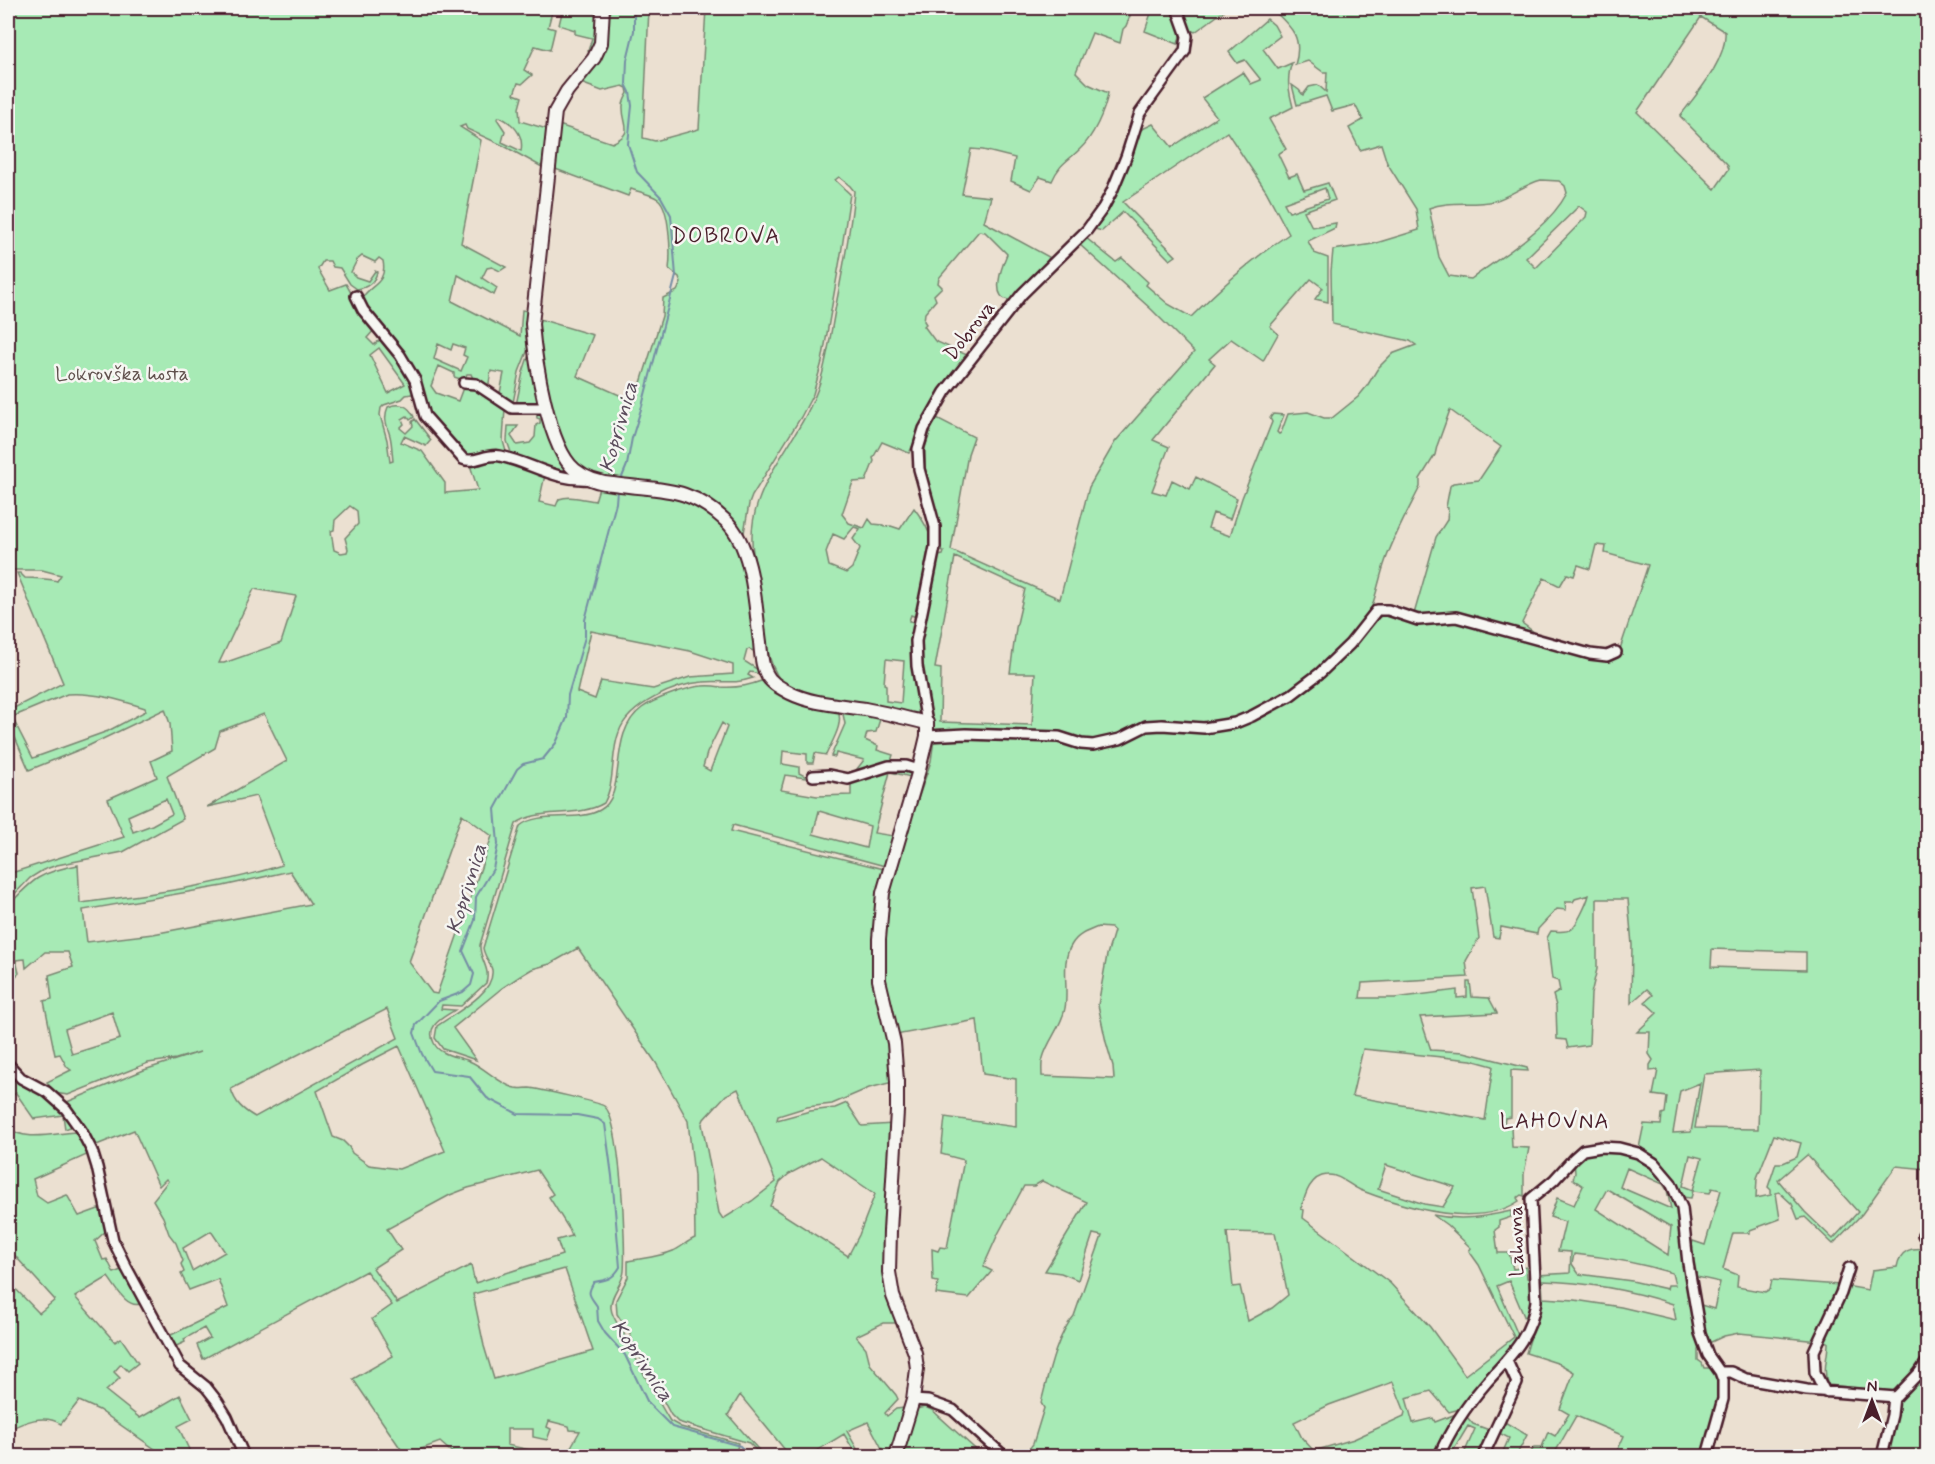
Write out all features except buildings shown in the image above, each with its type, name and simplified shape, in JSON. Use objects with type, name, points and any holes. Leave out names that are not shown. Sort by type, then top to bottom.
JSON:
[{"type":"street","points":[[591,480],[574,469],[560,450],[546,408],[535,356],[532,324],[555,112],[567,91],[594,58],[601,43],[603,8]]},
{"type":"street","name":"Dobrova","points":[[927,723],[917,666],[916,641],[935,548],[935,527],[919,469],[918,449],[924,429],[945,392],[1022,294],[1087,230],[1103,208],[1126,157],[1140,113],[1185,51],[1187,36],[1177,8]]},
{"type":"street","points":[[356,296],[363,310],[400,355],[415,380],[425,416],[463,459],[470,462],[494,455],[574,480],[664,489],[683,493],[701,501],[729,523],[745,554],[762,658],[766,673],[773,683],[806,699],[927,723],[927,736],[919,770],[883,893],[879,939],[879,980],[894,1043],[897,1081],[889,1272],[893,1296],[915,1353],[917,1369],[913,1400],[896,1456]]},
{"type":"street","points":[[464,383],[476,384],[512,408],[546,408]]},
{"type":"street","points":[[927,736],[966,734],[1059,737],[1093,745],[1120,739],[1146,726],[1203,728],[1235,723],[1291,695],[1320,673],[1350,644],[1377,610],[1388,610],[1418,620],[1456,617],[1590,654],[1607,656],[1616,652]]},
{"type":"street","points":[[813,776],[829,775],[848,779],[889,766],[906,765],[919,770]]},
{"type":"street","points":[[8,1064],[21,1078],[47,1092],[66,1109],[81,1130],[92,1151],[113,1240],[123,1263],[180,1366],[206,1387],[218,1401],[244,1456]]},
{"type":"street","name":"Lahovna","points":[[1438,1456],[1459,1420],[1525,1336],[1535,1311],[1532,1198],[1554,1180],[1583,1150],[1608,1147],[1629,1149],[1654,1163],[1671,1183],[1682,1208],[1688,1263],[1700,1333],[1708,1355],[1723,1380],[1723,1399],[1707,1456]]},
{"type":"street","points":[[1825,1392],[1815,1372],[1814,1352],[1849,1268]]},
{"type":"street","points":[[1720,1372],[1731,1371],[1746,1378],[1807,1390],[1899,1396],[1928,1360]]},
{"type":"street","points":[[1483,1456],[1517,1383],[1507,1361]]},
{"type":"street","points":[[1882,1456],[1892,1415],[1893,1396]]},
{"type":"street","points":[[913,1400],[928,1401],[953,1410],[1004,1456]]},
{"type":"green space","name":"Lokrovška hosta","points":[[8,8],[534,8],[533,12],[539,13],[541,8],[553,8],[548,27],[555,29],[550,50],[535,46],[524,70],[532,75],[522,84],[518,83],[514,94],[522,97],[519,108],[520,121],[547,129],[542,167],[467,129],[465,125],[460,127],[481,140],[461,243],[506,267],[500,271],[492,267],[487,268],[482,278],[497,288],[494,295],[458,275],[452,301],[520,336],[522,310],[528,311],[528,349],[519,372],[513,403],[511,405],[499,398],[504,373],[491,371],[488,389],[474,381],[471,374],[467,374],[464,380],[454,377],[454,373],[439,366],[431,386],[436,393],[458,401],[464,385],[477,386],[505,408],[503,441],[507,455],[490,452],[467,459],[425,409],[413,371],[370,318],[360,302],[363,296],[380,280],[384,269],[383,261],[379,258],[375,262],[362,256],[357,260],[351,272],[356,277],[368,281],[375,271],[377,272],[370,284],[357,289],[350,284],[340,268],[333,267],[330,261],[323,261],[318,269],[330,290],[346,284],[375,329],[367,338],[374,345],[382,338],[394,349],[408,370],[418,393],[406,395],[381,408],[380,415],[390,462],[393,461],[386,415],[388,407],[400,405],[406,407],[414,417],[410,420],[407,416],[402,419],[404,424],[400,428],[406,433],[413,426],[412,422],[415,419],[431,440],[426,446],[404,436],[401,442],[422,451],[445,483],[445,493],[478,490],[470,465],[486,459],[497,459],[545,475],[539,502],[556,506],[559,499],[568,497],[595,501],[599,488],[645,490],[670,494],[691,501],[712,515],[726,530],[742,562],[757,651],[747,650],[744,661],[763,673],[750,672],[748,675],[753,678],[739,681],[710,682],[680,687],[642,705],[624,722],[619,732],[610,786],[604,803],[582,811],[535,816],[516,824],[480,945],[487,973],[486,983],[461,1006],[442,1005],[441,1009],[455,1010],[437,1023],[432,1031],[432,1037],[436,1047],[440,1050],[475,1064],[509,1086],[556,1093],[604,1106],[610,1116],[615,1134],[623,1211],[624,1271],[611,1303],[613,1316],[670,1421],[681,1427],[738,1443],[737,1449],[746,1456],[588,1456],[579,1451],[568,1452],[580,1431],[570,1430],[569,1426],[549,1421],[547,1427],[551,1429],[547,1440],[533,1437],[533,1429],[507,1429],[507,1445],[530,1450],[528,1456],[456,1456],[440,1442],[405,1455],[353,1379],[393,1356],[372,1319],[392,1305],[366,1271],[203,1359],[197,1345],[210,1338],[204,1328],[184,1339],[185,1342],[172,1348],[168,1337],[228,1307],[218,1279],[189,1290],[181,1274],[184,1272],[181,1264],[183,1261],[176,1243],[169,1234],[163,1217],[153,1200],[168,1181],[166,1179],[159,1186],[134,1130],[94,1146],[68,1108],[67,1102],[144,1070],[200,1052],[176,1059],[148,1063],[68,1095],[54,1093],[47,1082],[71,1070],[60,1054],[55,1055],[44,1001],[52,999],[49,975],[73,967],[68,952],[45,952],[26,968],[25,959],[16,960],[19,973],[8,984],[8,906],[38,878],[78,865],[80,903],[207,884],[282,865],[256,796],[207,807],[287,761],[264,714],[220,731],[215,748],[167,776],[183,819],[123,852],[57,865],[43,870],[30,878],[8,901],[8,874],[124,837],[108,799],[157,777],[151,761],[172,751],[170,724],[165,709],[86,747],[29,770],[8,721],[8,711],[63,683],[17,573],[25,578],[57,581],[61,575],[42,570],[8,570]],"holes":[[[500,117],[517,131],[521,140],[521,151],[502,142],[505,131],[497,119]],[[438,344],[451,350],[453,344],[465,348],[463,355],[467,357],[461,371],[434,359]],[[379,348],[405,384],[388,393],[370,355]],[[350,506],[357,511],[358,524],[345,538],[347,552],[341,553],[334,550],[331,531],[334,530],[335,520]],[[254,589],[296,596],[281,643],[224,663],[219,663]],[[591,631],[690,651],[733,665],[733,674],[690,677],[653,689],[601,681],[595,699],[577,692]],[[67,694],[97,695],[145,708],[146,711],[108,731],[33,758],[12,717]],[[166,799],[172,814],[133,832],[128,816]],[[462,814],[492,836],[437,994],[432,993],[409,962]],[[290,871],[311,904],[153,934],[87,942],[83,910],[223,886]],[[387,1009],[398,1038],[255,1117],[243,1109],[231,1089]],[[112,1012],[120,1039],[72,1054],[65,1029]],[[399,1046],[445,1151],[399,1169],[369,1165],[352,1153],[343,1141],[333,1137],[317,1091]],[[537,1170],[553,1194],[549,1197],[572,1236],[557,1240],[562,1255],[475,1283],[471,1265],[397,1303],[373,1268],[401,1250],[387,1229],[450,1195]],[[211,1231],[225,1252],[192,1271],[183,1248]],[[565,1269],[593,1351],[494,1379],[473,1294]]]},
{"type":"green space","points":[[563,8],[598,8],[596,35],[591,52],[588,51],[592,38],[575,34],[575,30],[559,25]]},
{"type":"green space","points":[[607,8],[649,8],[643,138],[655,141],[699,129],[706,8],[1133,8],[1123,29],[1120,43],[1092,33],[1076,72],[1088,84],[1108,93],[1098,123],[1089,138],[1061,166],[1052,181],[1040,177],[1031,190],[1011,181],[1015,158],[971,149],[962,194],[991,197],[984,222],[1049,257],[1013,300],[1005,299],[1001,295],[999,282],[1007,254],[985,232],[979,231],[939,278],[938,283],[942,287],[934,295],[936,300],[925,313],[926,324],[924,326],[935,341],[967,355],[936,400],[909,453],[882,442],[873,458],[874,461],[866,481],[853,482],[842,514],[849,523],[864,528],[869,519],[873,524],[900,529],[914,508],[929,533],[930,557],[926,577],[916,617],[911,615],[909,621],[914,622],[912,642],[920,711],[916,714],[840,702],[800,691],[786,684],[777,675],[772,664],[762,623],[752,540],[754,515],[762,492],[811,406],[825,363],[851,220],[854,191],[839,177],[835,180],[850,194],[822,362],[813,394],[801,417],[752,496],[742,535],[722,513],[709,503],[627,486],[588,472],[572,460],[561,443],[547,398],[536,318],[593,335],[577,376],[635,402],[662,316],[663,298],[677,291],[681,283],[679,277],[669,269],[670,243],[667,221],[662,204],[658,199],[631,189],[628,196],[550,167],[556,124],[612,143],[626,132],[623,106],[628,93],[627,88],[623,86],[602,91],[581,83],[587,73]],"holes":[[[854,527],[860,529],[853,539],[860,548],[852,568],[846,573],[829,566],[826,552],[833,534],[844,539]],[[886,659],[904,661],[901,703],[886,701],[886,685],[884,684]]]},
{"type":"green space","points":[[1137,8],[1174,8],[1180,30],[1178,44],[1145,31],[1151,13]]},
{"type":"green space","points":[[1181,8],[1185,8],[1186,13],[1196,12],[1196,8],[1228,8],[1195,32],[1188,29]]},
{"type":"green space","points":[[1271,8],[1927,8],[1927,1169],[1896,1166],[1862,1214],[1833,1244],[1805,1217],[1798,1219],[1792,1204],[1779,1192],[1776,1193],[1780,1219],[1750,1230],[1750,1233],[1733,1233],[1723,1269],[1738,1275],[1737,1287],[1765,1292],[1770,1289],[1772,1280],[1840,1285],[1868,1290],[1872,1270],[1897,1267],[1898,1261],[1907,1251],[1927,1249],[1927,1356],[1912,1379],[1897,1394],[1889,1391],[1828,1385],[1825,1368],[1828,1342],[1739,1333],[1724,1336],[1707,1344],[1698,1304],[1714,1309],[1720,1282],[1692,1276],[1690,1251],[1693,1241],[1705,1245],[1721,1190],[1712,1188],[1710,1193],[1693,1191],[1691,1198],[1681,1197],[1665,1170],[1639,1148],[1644,1124],[1661,1125],[1667,1097],[1653,1095],[1658,1070],[1650,1071],[1653,1060],[1649,1054],[1650,1032],[1637,1032],[1657,1013],[1645,1002],[1653,995],[1647,989],[1631,1003],[1632,945],[1628,899],[1597,899],[1597,969],[1591,994],[1589,1045],[1568,1048],[1566,1040],[1557,1039],[1556,1006],[1553,995],[1560,991],[1558,981],[1552,979],[1547,938],[1551,931],[1567,931],[1573,927],[1582,914],[1589,895],[1575,899],[1573,902],[1565,902],[1566,910],[1557,909],[1538,929],[1537,934],[1501,927],[1499,938],[1493,937],[1485,886],[1472,888],[1479,938],[1466,961],[1468,977],[1362,983],[1360,998],[1395,998],[1457,990],[1457,998],[1467,997],[1467,982],[1470,982],[1472,997],[1489,998],[1497,1013],[1420,1017],[1431,1050],[1464,1052],[1527,1068],[1528,1071],[1511,1070],[1511,1117],[1505,1118],[1504,1126],[1511,1126],[1512,1147],[1529,1148],[1524,1174],[1524,1196],[1517,1198],[1519,1201],[1502,1210],[1482,1214],[1440,1213],[1378,1197],[1336,1176],[1327,1175],[1321,1176],[1312,1183],[1301,1209],[1304,1210],[1303,1218],[1390,1283],[1430,1327],[1465,1375],[1514,1337],[1479,1265],[1469,1251],[1471,1248],[1433,1215],[1472,1218],[1511,1211],[1511,1217],[1499,1221],[1499,1227],[1495,1230],[1498,1253],[1509,1253],[1513,1269],[1526,1267],[1527,1278],[1532,1279],[1533,1297],[1530,1314],[1515,1345],[1463,1408],[1449,1412],[1431,1391],[1406,1398],[1413,1423],[1433,1418],[1435,1422],[1461,1412],[1444,1437],[1435,1456],[1024,1455],[1033,1444],[1044,1408],[1041,1403],[1057,1345],[1074,1316],[1102,1236],[1093,1234],[1078,1280],[1061,1273],[1045,1271],[1087,1202],[1042,1181],[1034,1186],[1024,1186],[985,1263],[984,1267],[992,1271],[969,1298],[936,1294],[938,1282],[933,1281],[932,1249],[938,1251],[940,1247],[947,1248],[964,1160],[941,1154],[945,1117],[1016,1127],[1016,1079],[983,1074],[977,1020],[896,1035],[893,1028],[884,978],[883,937],[886,893],[931,761],[934,740],[957,737],[1061,740],[1091,748],[1114,743],[1143,730],[1140,727],[1106,741],[1091,742],[1042,734],[934,732],[921,663],[921,636],[938,556],[943,555],[944,552],[939,551],[937,515],[925,468],[925,448],[935,417],[974,437],[968,454],[951,550],[1060,599],[1089,487],[1115,442],[1194,352],[1151,309],[1079,244],[1086,238],[1116,262],[1122,258],[1148,282],[1146,285],[1168,304],[1191,317],[1238,273],[1289,234],[1266,191],[1227,132],[1123,202],[1176,256],[1170,260],[1123,212],[1102,231],[1095,229],[1115,193],[1138,131],[1153,124],[1172,147],[1217,117],[1202,98],[1243,72],[1251,84],[1261,80],[1245,60],[1237,63],[1229,52],[1267,19],[1274,25],[1280,36],[1263,49],[1278,69],[1292,63],[1289,90],[1293,107],[1269,119],[1286,149],[1278,154],[1289,177],[1297,174],[1304,190],[1328,183],[1335,200],[1304,211],[1312,227],[1336,223],[1335,228],[1308,241],[1314,253],[1328,258],[1328,302],[1315,299],[1323,288],[1311,279],[1270,326],[1278,334],[1263,361],[1231,339],[1209,359],[1215,364],[1153,440],[1169,447],[1152,491],[1166,495],[1172,480],[1190,489],[1196,477],[1237,498],[1230,519],[1213,513],[1208,528],[1230,536],[1273,414],[1284,415],[1277,432],[1279,434],[1288,414],[1308,412],[1324,418],[1332,418],[1358,397],[1378,368],[1392,354],[1416,345],[1410,341],[1332,324],[1333,250],[1373,244],[1419,230],[1416,209],[1387,163],[1381,144],[1360,150],[1349,128],[1363,120],[1355,105],[1332,111],[1326,96],[1297,105],[1292,85],[1303,95],[1309,87],[1318,85],[1326,92],[1327,72],[1323,72],[1308,61],[1295,65],[1298,46],[1294,32]],"holes":[[[1701,17],[1725,32],[1724,43],[1709,77],[1680,116],[1727,164],[1729,169],[1715,189],[1637,112]],[[1541,180],[1559,181],[1565,186],[1567,193],[1559,206],[1537,229],[1471,279],[1449,276],[1439,257],[1429,208],[1445,204],[1494,201]],[[1325,188],[1328,199],[1289,212],[1284,203]],[[1579,206],[1587,212],[1586,217],[1536,268],[1526,258]],[[1450,410],[1501,447],[1479,480],[1453,483],[1450,486],[1446,507],[1448,508],[1447,520],[1436,537],[1414,614],[1417,618],[1456,615],[1530,636],[1534,632],[1522,623],[1544,578],[1560,586],[1567,574],[1574,576],[1578,565],[1590,569],[1596,545],[1606,546],[1605,553],[1648,565],[1619,652],[1606,658],[1589,656],[1457,619],[1416,622],[1383,615],[1367,626],[1321,676],[1292,697],[1251,719],[1247,718],[1246,715],[1263,708],[1300,686],[1336,655],[1363,622],[1372,606],[1383,567],[1401,524],[1420,487],[1420,479],[1435,455]],[[955,557],[1025,589],[1016,628],[1010,673],[1035,673],[1032,725],[940,722],[941,669],[935,668]],[[1098,927],[1111,928],[1114,931],[1098,1005],[1114,1079],[1042,1076],[1043,1058],[1065,1008],[1068,951],[1074,941]],[[1712,949],[1806,952],[1806,970],[1711,967]],[[1363,1049],[1471,1060],[1493,1066],[1485,1120],[1352,1096]],[[1760,1070],[1758,1129],[1695,1128],[1704,1074]],[[1700,1083],[1691,1132],[1673,1133],[1680,1091]],[[1774,1135],[1801,1143],[1797,1157],[1783,1163],[1776,1163],[1768,1187],[1771,1195],[1756,1198],[1757,1178]],[[1690,1155],[1702,1158],[1693,1190],[1683,1186]],[[1807,1155],[1858,1212],[1833,1239],[1805,1212],[1778,1180]],[[1386,1165],[1455,1187],[1443,1207],[1424,1204],[1378,1189]],[[1227,1232],[1275,1233],[1288,1295],[1272,1308],[1248,1321],[1240,1286],[1233,1287]],[[1509,1281],[1526,1321],[1518,1335],[1497,1286]],[[1393,1382],[1405,1412],[1404,1416],[1354,1439],[1314,1451],[1302,1438],[1294,1422],[1329,1405]]]},
{"type":"green space","points":[[528,357],[530,357],[541,405],[516,405]]},
{"type":"green space","points":[[536,409],[541,409],[575,477],[513,458],[507,441],[508,426],[518,426],[511,436],[517,445],[530,443],[535,437],[536,425],[540,423]]},
{"type":"green space","points":[[761,681],[837,708],[839,714],[839,726],[826,755],[815,753],[813,763],[807,763],[807,754],[783,751],[782,764],[799,767],[799,773],[806,778],[785,775],[781,790],[817,796],[851,795],[851,785],[855,780],[875,772],[904,768],[916,773],[885,866],[733,825],[731,831],[884,869],[878,897],[893,1082],[869,1088],[832,1104],[807,1107],[778,1116],[777,1120],[810,1111],[835,1108],[847,1103],[862,1126],[893,1124],[889,1298],[896,1323],[883,1323],[856,1336],[866,1348],[870,1364],[898,1399],[885,1413],[887,1416],[896,1409],[904,1408],[905,1411],[891,1456],[886,1456],[868,1422],[847,1431],[861,1456],[857,1456],[844,1434],[808,1456],[790,1456],[740,1395],[728,1415],[764,1456],[749,1443],[678,1422],[671,1415],[635,1348],[630,1334],[617,1314],[616,1300],[628,1277],[628,1261],[668,1253],[695,1238],[694,1176],[688,1121],[656,1063],[578,948],[550,964],[532,969],[522,975],[502,988],[453,1028],[476,1060],[443,1049],[435,1038],[437,1026],[472,1002],[487,987],[491,979],[492,970],[483,948],[520,826],[528,821],[548,817],[591,814],[609,802],[617,778],[624,733],[631,719],[642,708],[671,694],[696,687],[737,687]],"holes":[[[722,723],[727,727],[710,771],[703,767],[707,753]],[[890,772],[911,777],[893,836],[874,833]],[[819,811],[870,826],[866,848],[813,834]],[[738,1089],[776,1182],[752,1201],[723,1219],[719,1213],[702,1124],[726,1095]],[[821,1157],[875,1194],[848,1256],[770,1206],[780,1182],[789,1174]]]},
{"type":"green space","points":[[842,709],[881,716],[876,732],[867,733],[865,740],[878,746],[877,750],[893,755],[890,764],[853,774],[864,760],[836,753],[835,757],[831,756],[845,724]]},
{"type":"green space","points":[[8,1070],[54,1101],[73,1126],[65,1129],[63,1115],[34,1119],[16,1093],[8,1099]]},
{"type":"green space","points":[[8,1126],[14,1131],[30,1136],[75,1132],[80,1135],[89,1154],[33,1179],[37,1196],[47,1203],[67,1195],[79,1216],[101,1208],[107,1230],[95,1241],[103,1260],[107,1259],[114,1273],[121,1270],[140,1304],[126,1300],[108,1277],[75,1297],[115,1342],[121,1338],[138,1363],[128,1371],[121,1364],[114,1372],[120,1378],[106,1391],[140,1418],[180,1395],[192,1419],[178,1426],[192,1456],[165,1456],[99,1410],[79,1401],[61,1424],[41,1419],[8,1430],[8,1281],[39,1313],[55,1300],[8,1248]]},
{"type":"green space","points":[[1608,1149],[1646,1160],[1669,1184],[1676,1199],[1702,1348],[1698,1350],[1698,1360],[1704,1368],[1711,1368],[1717,1373],[1721,1392],[1705,1456],[1615,1456],[1624,1436],[1576,1416],[1553,1456],[1529,1456],[1534,1447],[1542,1447],[1548,1432],[1555,1436],[1569,1414],[1560,1409],[1574,1372],[1560,1364],[1526,1353],[1538,1312],[1538,1275],[1570,1273],[1571,1252],[1558,1251],[1565,1222],[1550,1217],[1557,1198],[1574,1205],[1583,1186],[1573,1179],[1574,1160],[1584,1153]],"holes":[[[1627,1168],[1663,1184],[1667,1190],[1671,1209],[1620,1187]],[[1607,1189],[1671,1227],[1668,1255],[1596,1209]],[[1574,1254],[1648,1266],[1672,1273],[1675,1285],[1668,1285],[1667,1289],[1632,1281],[1579,1274],[1572,1264]],[[1542,1281],[1608,1288],[1673,1304],[1676,1320],[1621,1307],[1543,1298]]]},
{"type":"green space","points":[[1927,1363],[1927,1456],[1886,1456],[1896,1401]]},
{"type":"green space","points":[[925,1407],[932,1410],[983,1456],[902,1456],[916,1409]]},
{"type":"green space","points":[[1466,1416],[1473,1424],[1492,1431],[1479,1456],[1463,1456],[1475,1429],[1468,1426],[1450,1456],[1442,1456]]},
{"type":"green space","points":[[1503,1421],[1527,1435],[1516,1456],[1501,1456],[1509,1438],[1497,1432]]},
{"type":"waterway","name":"Koprivnica","points":[[620,482],[627,465],[632,438],[676,276],[671,215],[661,197],[637,172],[628,144],[632,106],[626,84],[627,60],[634,31],[634,8]]},
{"type":"waterway","name":"Koprivnica","points":[[617,490],[616,503],[585,620],[585,637],[568,695],[567,718],[556,743],[543,759],[523,764],[517,769],[495,809],[498,844],[493,869],[476,897],[475,920],[463,951],[474,974],[471,985],[463,992],[439,1001],[416,1025],[414,1033],[432,1071],[469,1076],[487,1098],[518,1114],[577,1115],[598,1119],[605,1124],[620,1267],[609,1278],[594,1282],[590,1290],[590,1295],[597,1306],[598,1321],[605,1333],[625,1355],[648,1403],[672,1427],[740,1446],[750,1456]]},
{"type":"district","name":"DOBROVA","points":[[726,237]]},
{"type":"district","name":"LAHOVNA","points":[[1555,1122]]}]
